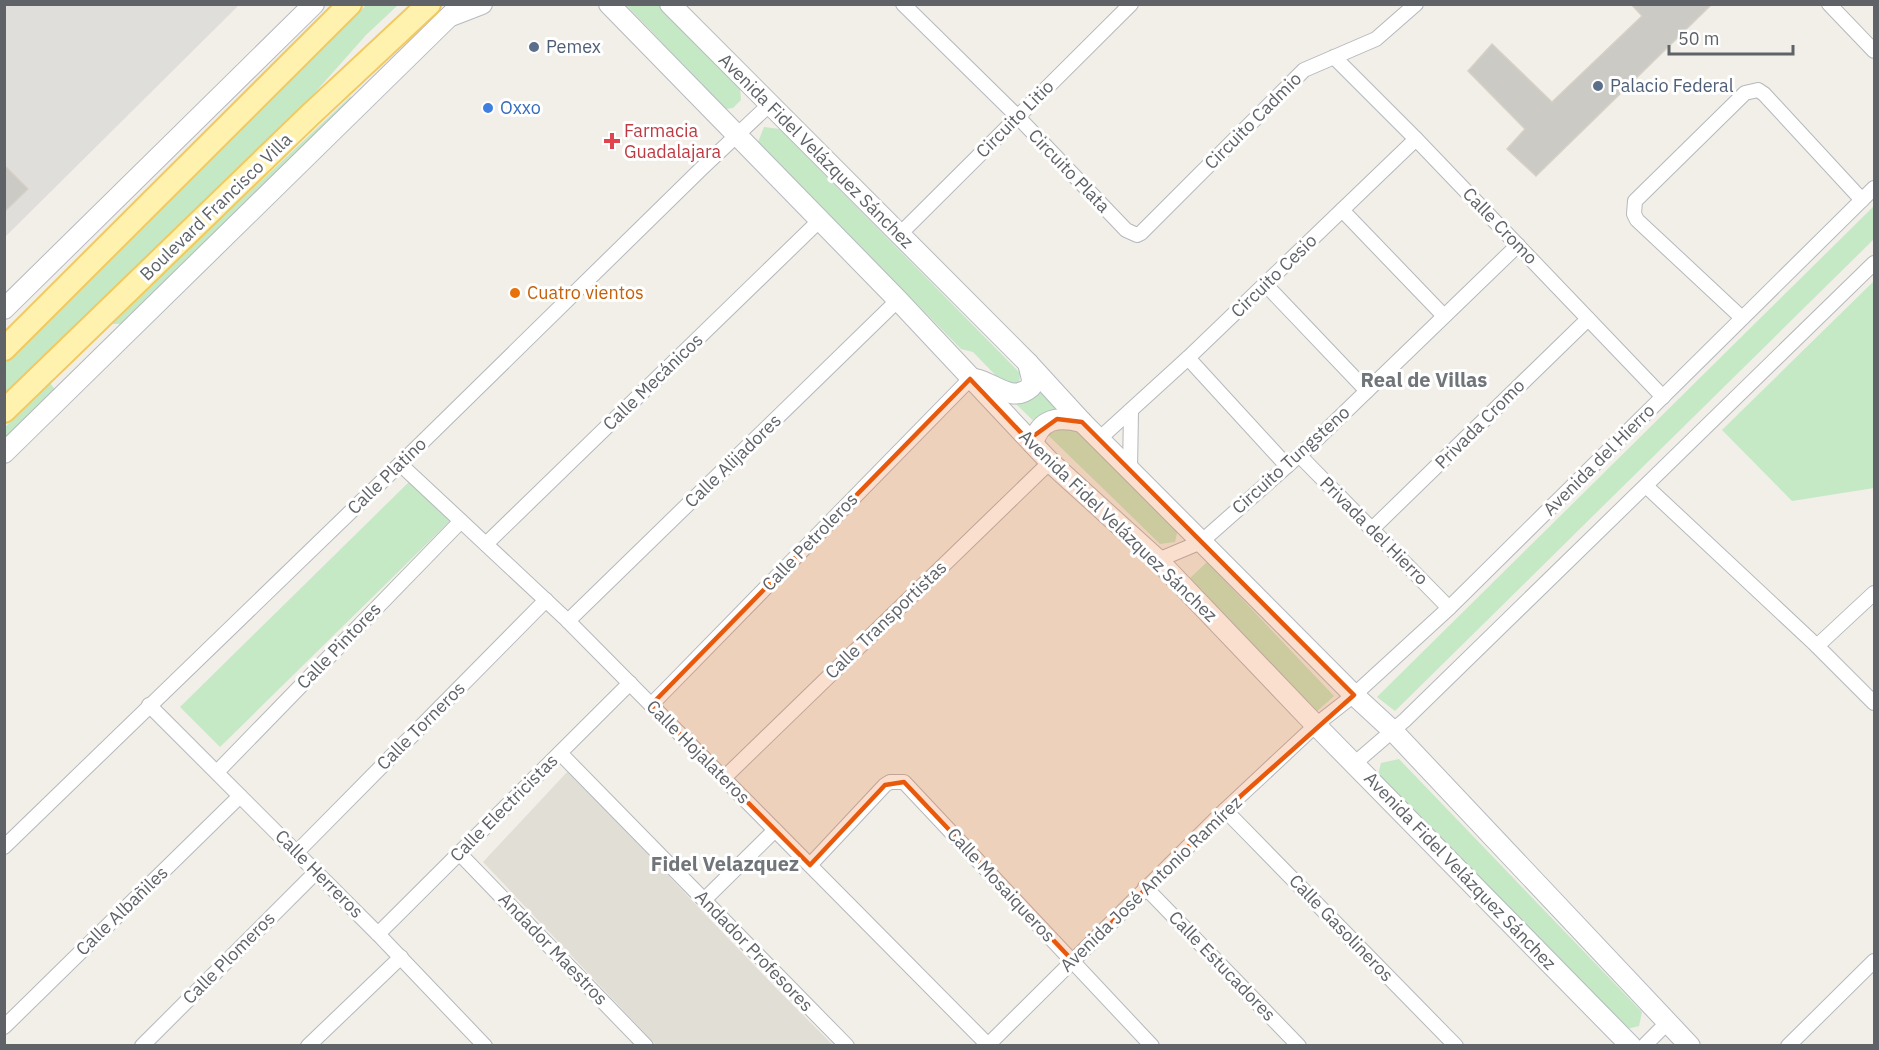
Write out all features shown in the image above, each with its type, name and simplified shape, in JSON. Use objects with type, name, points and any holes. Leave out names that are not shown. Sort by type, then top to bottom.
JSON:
[{"type":"main road","points":[[4,309],[315,4]]},
{"type":"main road","points":[[4,349],[350,4]]},
{"type":"main road","name":"Boulevard Francisco Villa","points":[[4,411],[429,4]]},
{"type":"main road","points":[[4,453],[455,11],[482,4]]},
{"type":"main road","name":"Avenida Fidel Velázquez Sánchez","points":[[609,4],[898,300],[969,379],[1050,462],[1158,560],[1631,1046]]},
{"type":"main road","name":"Avenida Fidel Velázquez Sánchez","points":[[670,4],[1028,363],[1098,440],[1393,732],[1690,1046]]},
{"type":"main road","points":[[74,344],[94,365]]},
{"type":"main road","points":[[969,379],[984,381],[1010,394],[1026,392],[1031,387],[1032,379],[1028,363]]},
{"type":"main road","points":[[1033,444],[1038,430],[1050,422],[1066,418],[1082,422]]},
{"type":"street","name":"Circuito Plata","points":[[903,4],[1017,116],[1126,230],[1133,234]]},
{"type":"street","name":"Circuito Litio","points":[[900,234],[1131,4]]},
{"type":"street","name":"Circuito Cadmio","points":[[1133,234],[1142,233],[1304,70],[1376,39],[1416,4]]},
{"type":"street","points":[[1829,4],[1871,41]]},
{"type":"street","name":"Calle Cromo","points":[[1334,57],[1416,139],[1663,397]]},
{"type":"street","points":[[1742,318],[1637,220],[1634,214],[1635,201],[1668,167],[1745,93],[1758,90],[1811,142],[1862,200]]},
{"type":"street","name":"Calle Platino","points":[[4,847],[769,105]]},
{"type":"street","name":"Circuito Cesio","points":[[1098,440],[1188,358],[1416,139]]},
{"type":"street","name":"Avenida del Hierro","points":[[1317,724],[1354,695],[1449,608],[1875,188]]},
{"type":"street","points":[[1342,210],[1444,316]]},
{"type":"street","name":"Calle Mecánicos","points":[[486,544],[820,220]]},
{"type":"street","name":"Circuito Tungsteno","points":[[1158,560],[1201,542],[1299,455],[1518,245]]},
{"type":"street","points":[[1354,763],[1393,732],[1875,263]]},
{"type":"street","points":[[1265,284],[1367,391]]},
{"type":"street","name":"Calle Alijadores","points":[[568,621],[898,300]]},
{"type":"street","name":"Privada Cromo","points":[[1372,529],[1588,318]]},
{"type":"street","points":[[1188,358],[1287,466]]},
{"type":"street","name":"Calle Petroleros","points":[[651,705],[969,379]]},
{"type":"street","points":[[1130,470],[1131,411]]},
{"type":"street","name":"Privada del Hierro","points":[[1299,455],[1449,608]]},
{"type":"street","name":"Calle Transportistas","points":[[724,778],[1050,462]]},
{"type":"street","name":"Calle Hojalateros","points":[[400,464],[568,621],[988,1045]]},
{"type":"street","points":[[1646,486],[1875,703]]},
{"type":"street","name":"Calle Pintores","points":[[217,772],[461,521]]},
{"type":"street","points":[[1817,646],[1875,593]]},
{"type":"street","name":"Calle Torneros","points":[[297,852],[546,600]]},
{"type":"street","name":"Calle Electricistas","points":[[378,934],[630,683]]},
{"type":"street","name":"Calle Herreros","points":[[149,705],[401,957],[475,1042]]},
{"type":"street","name":"Avenida José Antonio Ramírez","points":[[988,1045],[1145,887],[1317,724]]},
{"type":"street","name":"Andador Profesores","points":[[560,753],[847,1046]]},
{"type":"street","name":"Calle Mosaiqueros","points":[[810,865],[885,785],[897,781],[904,782],[1152,1046]]},
{"type":"street","name":"Calle Albañiles","points":[[4,1027],[240,796]]},
{"type":"street","name":"Calle Gasolineros","points":[[1225,810],[1456,1046]]},
{"type":"street","points":[[704,900],[775,830]]},
{"type":"street","name":"Andador Maestros","points":[[459,853],[642,1044]]},
{"type":"street","name":"Calle Plomeros","points":[[142,1046],[317,871]]},
{"type":"street","name":"Calle Estucadores","points":[[1145,887],[1299,1046]]},
{"type":"street","points":[[308,1046],[401,957]]},
{"type":"street","points":[[1788,1046],[1875,961]]},
{"type":"street","points":[[1644,1046],[1667,1023]]},
{"type":"highlighted area","points":[[970,379],[1028,440],[1057,419],[1082,422],[1354,695],[1225,810],[1073,961],[904,782],[885,785],[810,865],[651,705]]},
{"type":"shaded area","points":[[5,5],[239,5],[5,237]]},
{"type":"shaded area","points":[[568,771],[833,1045],[656,1045],[483,862]]},
{"type":"green space","points":[[366,5],[398,5],[366,35],[288,123],[5,400],[5,363]]},
{"type":"green space","points":[[626,5],[662,5],[740,87],[741,100],[733,108],[726,109]]},
{"type":"green space","points":[[351,96],[349,107],[121,324],[109,324]]},
{"type":"green space","points":[[764,127],[780,129],[1020,373],[1019,387],[1009,389],[973,352],[961,349],[758,142]]},
{"type":"green space","points":[[1874,206],[1874,239],[1395,711],[1377,697]]},
{"type":"green space","points":[[1874,281],[1874,488],[1792,501],[1722,430]]},
{"type":"green space","points":[[50,383],[56,391],[5,441],[5,427]]},
{"type":"green space","points":[[1038,390],[1178,529],[1175,542],[1160,544],[1015,403],[1027,400]]},
{"type":"green space","points":[[410,481],[450,521],[220,747],[180,707]]},
{"type":"green space","points":[[1207,562],[1334,696],[1314,714],[1188,580]]},
{"type":"green space","points":[[1399,759],[1642,1012],[1639,1026],[1623,1030],[1378,775],[1381,763]]},
{"type":"building","name":"Palacio Federal","points":[[1631,4],[1712,4],[1536,176],[1507,149],[1525,129],[1468,71],[1492,44],[1552,102],[1642,16]]},
{"type":"building","points":[[4,165],[28,189],[4,212]]},
{"type":"place","name":"Pemex","points":[[534,47]]},
{"type":"place","name":"Palacio Federal","points":[[1598,86]]},
{"type":"place","name":"Oxxo","points":[[488,108]]},
{"type":"place","name":"Farmacia Guadalajara","points":[[612,141]]},
{"type":"place","name":"Cuatro vientos","points":[[515,293]]},
{"type":"district","name":"Real de Villas","points":[[1424,380]]},
{"type":"district","name":"Fidel Velazquez","points":[[725,864]]}]
